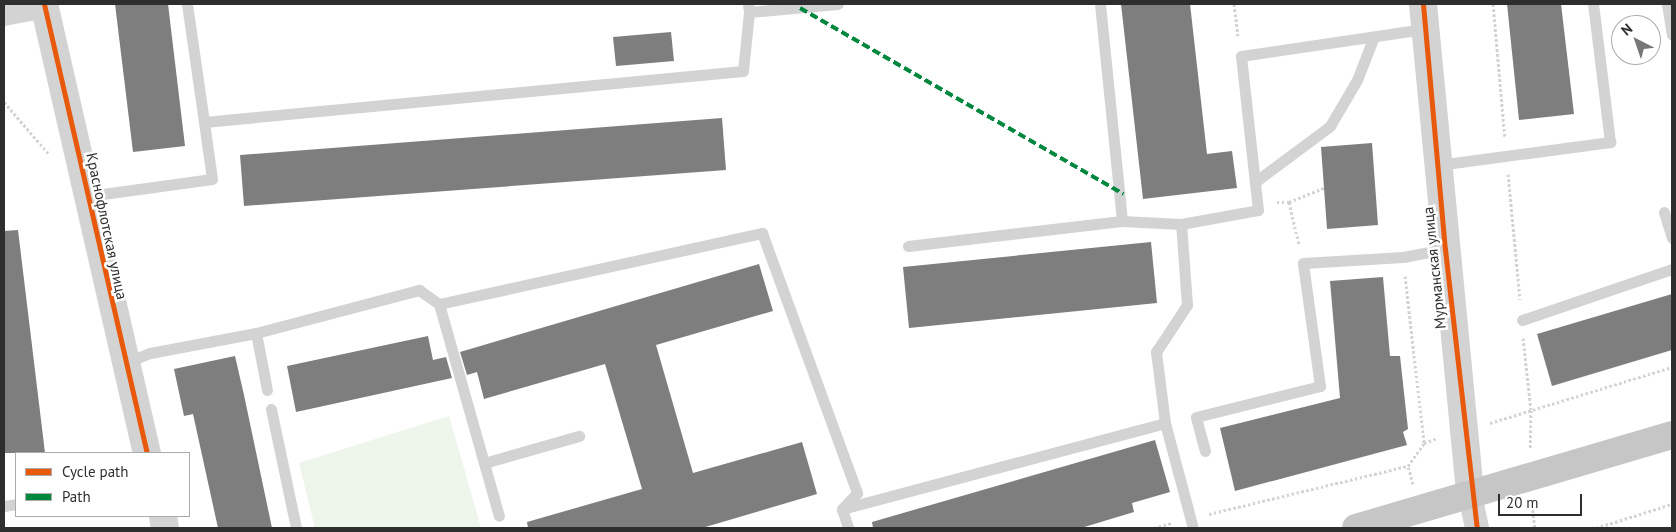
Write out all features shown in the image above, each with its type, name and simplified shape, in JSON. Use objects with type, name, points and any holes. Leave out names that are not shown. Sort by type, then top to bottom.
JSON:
[{"type":"main road","points":[[1356,528],[1672,435]]},
{"type":"street","points":[[4,14],[44,5]]},
{"type":"street","name":"Краснофлотская улица","points":[[44,5],[124,363],[147,452]]},
{"type":"street","name":"Мурманская улица","points":[[1424,16],[1470,495],[1477,528]]},
{"type":"lane","points":[[88,196],[212,179],[187,4]]},
{"type":"lane","points":[[204,122],[744,71],[748,8],[838,4]]},
{"type":"lane","points":[[1100,4],[1122,221]]},
{"type":"lane","points":[[1437,165],[1610,142],[1592,4]]},
{"type":"lane","points":[[1667,4],[1672,35]]},
{"type":"lane","points":[[908,246],[1122,221],[1181,224],[1258,210],[1241,56],[1373,39],[1424,16]]},
{"type":"lane","points":[[1255,182],[1330,126],[1357,80],[1373,39]]},
{"type":"lane","points":[[1664,212],[1672,238]]},
{"type":"lane","points":[[1181,224],[1187,305],[1156,352],[1165,423],[1192,523]]},
{"type":"lane","points":[[439,304],[762,233],[857,493],[842,509]]},
{"type":"lane","points":[[1204,451],[1196,417],[1320,386],[1302,263],[1403,257],[1445,249]]},
{"type":"lane","points":[[1522,320],[1672,269]]},
{"type":"lane","points":[[124,363],[150,353],[256,333],[419,290],[439,304],[499,516]]},
{"type":"lane","points":[[256,333],[267,390]]},
{"type":"lane","points":[[271,409],[296,528]]},
{"type":"lane","points":[[842,509],[1165,423]]},
{"type":"lane","points":[[484,463],[579,436]]},
{"type":"lane","points":[[842,509],[848,528]]},
{"type":"path","points":[[1234,4],[1241,56]]},
{"type":"path","points":[[1493,4],[1531,410],[1531,429]]},
{"type":"path","points":[[1257,203],[1289,202],[1324,188]]},
{"type":"path","points":[[1289,202],[1296,229]]},
{"type":"path","points":[[1403,257],[1424,443],[1672,367]]},
{"type":"path","points":[[1154,528],[1192,523],[1408,466]]},
{"type":"path","points":[[1596,528],[1672,504]]},
{"type":"shaded area","points":[[449,416],[481,528],[315,528],[299,463]]},
{"type":"building","points":[[115,4],[168,4],[185,146],[133,152]]},
{"type":"building","points":[[1121,4],[1190,4],[1207,154],[1232,151],[1237,188],[1143,199]]},
{"type":"building","points":[[1507,4],[1561,4],[1574,114],[1519,120]]},
{"type":"building","points":[[671,32],[674,61],[616,66],[613,37]]},
{"type":"building","points":[[722,118],[726,170],[244,206],[240,155]]},
{"type":"building","points":[[1372,143],[1378,225],[1327,229],[1321,147]]},
{"type":"building","points":[[18,230],[45,452],[4,453],[4,231]]},
{"type":"building","points":[[1151,242],[1157,303],[909,328],[903,267]]},
{"type":"building","points":[[759,264],[773,311],[656,345],[693,473],[802,442],[817,494],[702,528],[528,528],[527,522],[642,489],[605,364],[484,399],[477,372],[467,375],[460,352]]},
{"type":"building","points":[[1383,277],[1390,356],[1400,356],[1408,429],[1403,432],[1407,445],[1235,491],[1220,428],[1340,398],[1330,281]]},
{"type":"building","points":[[1672,294],[1672,350],[1552,386],[1537,334]]},
{"type":"building","points":[[428,336],[433,360],[446,357],[452,378],[296,412],[287,366]]},
{"type":"building","points":[[235,356],[272,528],[218,528],[193,414],[184,416],[174,369]]},
{"type":"building","points":[[1155,440],[1170,492],[1132,503],[1134,512],[1081,528],[873,528],[872,522]]},
{"type":"marked path","points":[[800,8],[1123,194]]},
{"type":"cycle path","points":[[44,4],[147,452]]},
{"type":"cycle path","points":[[1423,4],[1445,249],[1477,528]]}]
